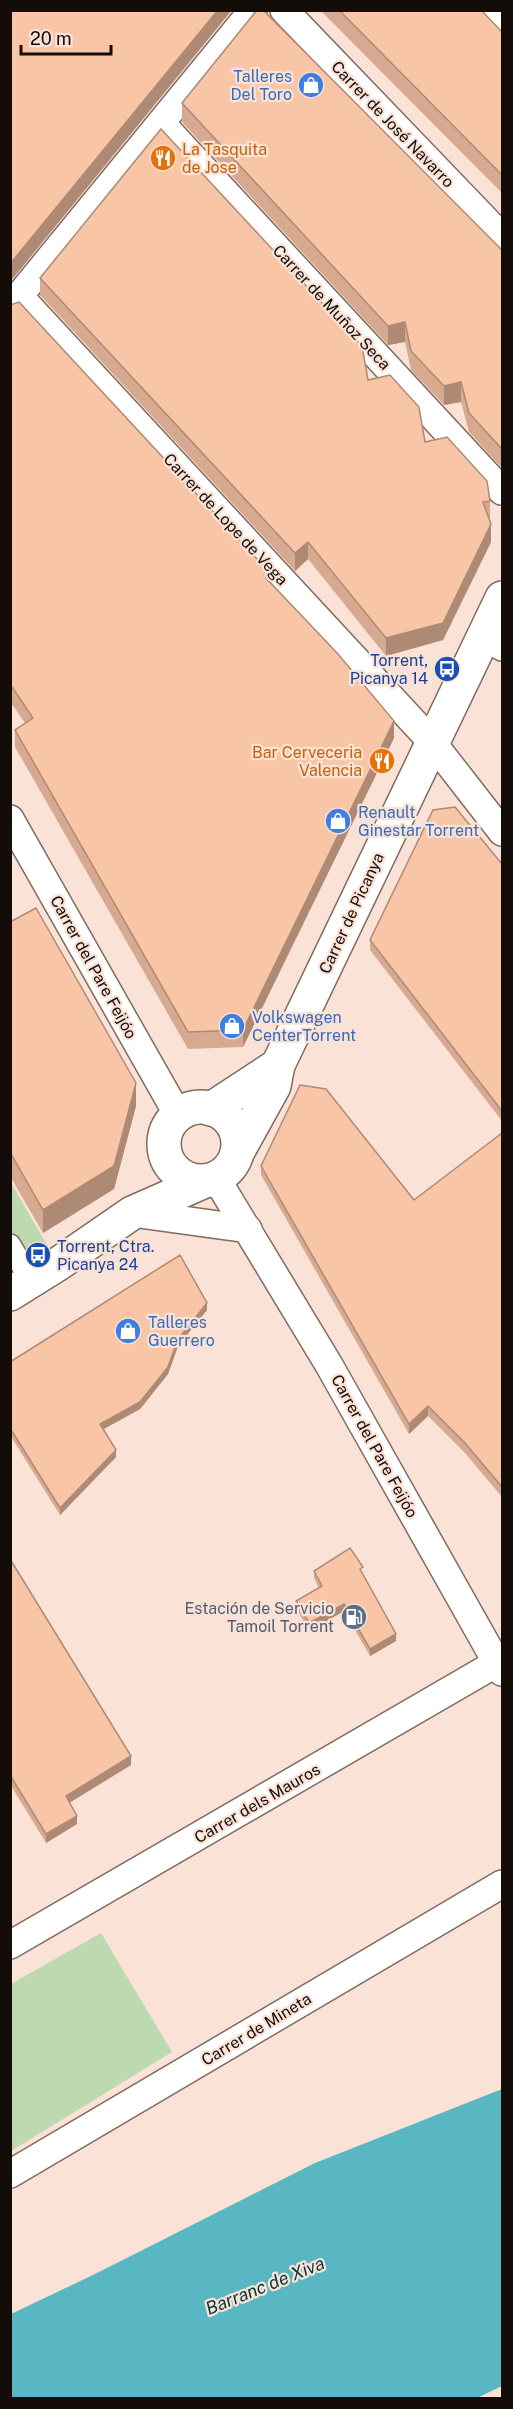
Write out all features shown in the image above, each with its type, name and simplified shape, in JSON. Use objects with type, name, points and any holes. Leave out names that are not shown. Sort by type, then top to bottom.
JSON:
[{"type":"street","points":[[15,302],[253,10]]},
{"type":"street","name":"Carrer de José Navarro","points":[[284,10],[502,237]]},
{"type":"street","points":[[499,10],[491,19],[502,30]]},
{"type":"street","name":"Carrer de Muñoz Seca","points":[[161,123],[502,491]]},
{"type":"street","name":"Carrer de Lope de Vega","points":[[15,302],[432,742],[502,832]]},
{"type":"street","name":"Carrer de Picanya","points":[[237,1153],[274,1086],[278,1065],[432,742],[493,642],[502,598]]},
{"type":"street","name":"Carrer del Pare Feijóo","points":[[10,819],[178,1115]]},
{"type":"street","points":[[211,1109],[278,1065]]},
{"type":"street","points":[[10,1245],[21,1288],[132,1213],[211,1179],[225,1172],[237,1153],[235,1131],[230,1121],[211,1109],[194,1108],[178,1115],[170,1124],[165,1135],[164,1147],[173,1169],[183,1177],[211,1179]]},
{"type":"street","points":[[132,1213],[167,1159]]},
{"type":"street","name":"Carrer del Pare Feijóo","points":[[211,1179],[248,1229],[329,1365],[501,1665]]},
{"type":"street","points":[[132,1213],[248,1229]]},
{"type":"street","name":"Carrer dels Mauros","points":[[10,1946],[501,1665]]},
{"type":"street","name":"Carrer de Mineta","points":[[10,2174],[502,1884]]},
{"type":"green space","points":[[10,1181],[58,1264],[10,1294]]},
{"type":"green space","points":[[101,1933],[172,2052],[11,2151],[11,1984]]},
{"type":"water","name":"Barranc de Xiva","points":[[502,2089],[502,2386],[477,2398],[11,2398],[11,2314],[315,2163]]},
{"type":"building","points":[[10,10],[218,10],[10,264]]},
{"type":"building","points":[[257,10],[263,10],[502,250],[502,449],[469,413],[461,382],[444,386],[411,351],[405,322],[388,326],[182,103]]},
{"type":"building","points":[[339,10],[481,10],[502,32],[502,175]]},
{"type":"building","points":[[161,129],[362,346],[368,380],[390,375],[419,407],[425,442],[447,437],[487,481],[490,501],[483,502],[491,524],[443,623],[386,638],[308,542],[295,553],[40,278]]},
{"type":"building","points":[[19,302],[271,574],[266,578],[338,654],[394,721],[243,1030],[188,1032],[15,730],[33,718],[10,684],[10,305]]},
{"type":"building","points":[[455,807],[502,864],[502,1111],[370,940],[433,810]]},
{"type":"building","points":[[36,908],[136,1083],[114,1166],[43,1210],[10,1152],[10,922]]},
{"type":"building","points":[[300,1085],[326,1089],[414,1200],[502,1133],[502,1487],[465,1443],[428,1406],[409,1424],[261,1166]]},
{"type":"building","points":[[180,1255],[207,1303],[178,1339],[168,1367],[140,1402],[100,1424],[116,1450],[60,1508],[10,1428],[10,1362]]},
{"type":"building","points":[[350,1548],[363,1567],[360,1569],[396,1634],[370,1649],[344,1604],[309,1623],[296,1601],[322,1586],[314,1571]]},
{"type":"building","points":[[10,1559],[131,1756],[66,1796],[77,1816],[46,1834],[10,1775]]},
{"type":"place","name":"Talleres Del Toro","points":[[311,85]]},
{"type":"place","name":"La Tasquita de Jose","points":[[163,158]]},
{"type":"place","name":"Torrent, Picanya 14","points":[[447,669]]},
{"type":"place","name":"Bar Cerveceria Valencia","points":[[382,761]]},
{"type":"place","name":"Renault Ginestar Torrent","points":[[338,821]]},
{"type":"place","name":"Volkswagen CenterTorrent","points":[[232,1026]]},
{"type":"place","name":"Torrent, Ctra. Picanya 24","points":[[38,1255]]},
{"type":"place","name":"Talleres Guerrero","points":[[128,1331]]},
{"type":"place","name":"Estación de Servicio Tamoil Torrent","points":[[354,1617]]}]
